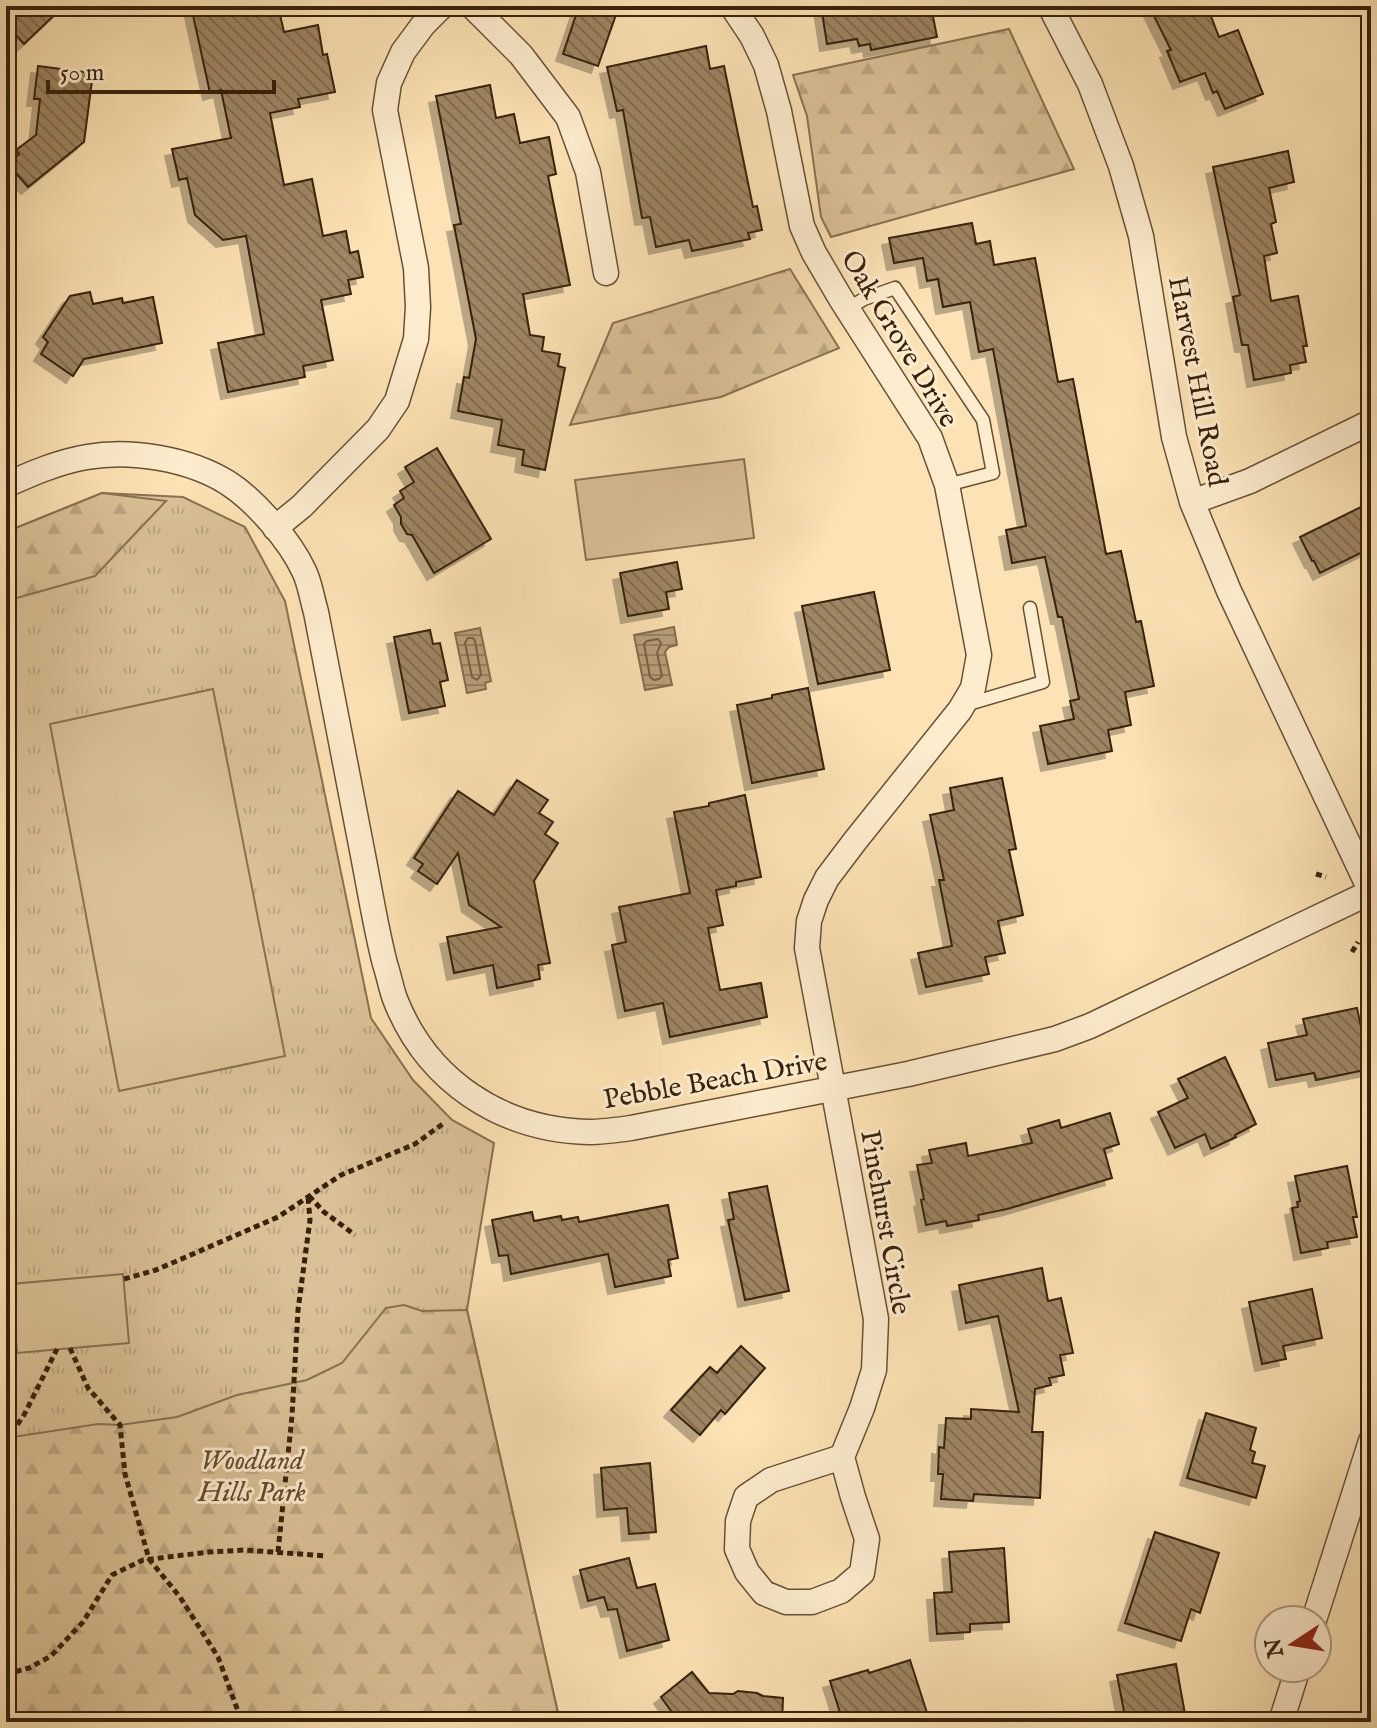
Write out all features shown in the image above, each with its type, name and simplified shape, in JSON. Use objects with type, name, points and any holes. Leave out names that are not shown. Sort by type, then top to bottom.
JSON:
[{"type":"street","points":[[275,528],[302,506],[378,429],[397,401],[416,339],[418,307],[416,268],[385,110],[389,83],[403,52],[442,6]]},
{"type":"street","points":[[472,6],[521,55],[568,117],[588,172],[606,273]]},
{"type":"street","name":"Oak Grove Drive","points":[[732,6],[766,65],[779,111],[802,226],[814,253],[930,438],[947,485],[979,655],[973,688],[962,706],[827,878],[816,900],[809,921],[807,948],[834,1088]]},
{"type":"street","name":"Harvest Hill Road","points":[[1050,6],[1090,84],[1121,166],[1141,236],[1174,437],[1192,502],[1229,591],[1371,892]]},
{"type":"street","points":[[1192,502],[1250,481],[1371,422]]},
{"type":"street","name":"Pebble Beach Drive","points":[[6,485],[53,465],[77,459],[117,454],[143,455],[175,461],[228,483],[275,528],[304,572],[316,612],[380,943],[395,998],[410,1031],[431,1061],[456,1085],[484,1105],[521,1121],[591,1132],[631,1128],[908,1074],[1055,1039],[1090,1026],[1371,892]]},
{"type":"street","name":"Pinehurst Circle","points":[[834,1088],[876,1319],[874,1370],[842,1457]]},
{"type":"street","points":[[1320,1604],[1364,1487],[1371,1441]]},
{"type":"street","points":[[842,1457],[867,1539],[862,1573],[841,1591],[812,1602],[786,1602],[764,1593],[747,1572],[737,1549],[738,1521],[746,1497],[771,1480],[842,1457]]},
{"type":"street","points":[[1281,1722],[1293,1684]]},
{"type":"lane","points":[[847,309],[895,288],[983,420],[993,473],[947,485]]},
{"type":"lane","points":[[962,706],[1043,682],[1030,608]]},
{"type":"path","points":[[1316,874],[1326,877]]},
{"type":"path","points":[[1352,952],[1358,942]]},
{"type":"path","points":[[124,1279],[156,1270],[278,1217],[341,1175],[415,1144],[444,1123]]},
{"type":"path","points":[[308,1196],[355,1235]]},
{"type":"path","points":[[278,1552],[292,1416],[298,1310],[310,1220],[308,1196]]},
{"type":"path","points":[[6,1322],[14,1321]]},
{"type":"path","points":[[70,1348],[88,1388],[120,1425],[125,1474],[149,1559],[180,1597],[218,1657],[242,1722]]},
{"type":"path","points":[[6,1441],[24,1415],[57,1349]]},
{"type":"path","points":[[6,1674],[29,1668],[51,1656],[83,1622],[112,1575],[143,1560],[245,1550],[326,1556]]},
{"type":"green space","points":[[1009,29],[1074,169],[831,237],[821,217],[807,116],[793,75]]},
{"type":"green space","points":[[790,269],[839,348],[721,397],[570,425],[613,323]]},
{"type":"green space","points":[[744,459],[754,538],[586,560],[575,480]]},
{"type":"green space","name":"Woodland Hills Park","points":[[102,493],[183,497],[245,527],[285,601],[371,1018],[413,1080],[452,1120],[494,1143],[467,1310],[560,1722],[6,1722],[6,532]]},
{"type":"green space","points":[[102,493],[166,501],[95,576],[6,601],[6,532]]},
{"type":"green space","points":[[213,689],[285,1056],[119,1091],[50,724]]},
{"type":"green space","points":[[123,1274],[129,1343],[17,1353],[11,1284]]},
{"type":"green space","points":[[404,1305],[422,1311],[467,1310],[560,1722],[6,1722],[6,1438],[98,1424],[120,1425],[177,1417],[237,1395],[307,1380],[342,1363],[386,1308]]},
{"type":"water","points":[[674,627],[677,645],[665,652],[672,685],[645,690],[634,635]]},
{"type":"water","points":[[480,628],[491,681],[485,683],[486,689],[467,693],[455,633]]},
{"type":"building","points":[[6,6],[64,6],[24,44],[6,24]]},
{"type":"building","points":[[191,6],[278,6],[284,32],[318,25],[323,55],[327,54],[335,92],[298,99],[300,107],[270,113],[284,185],[312,179],[323,236],[346,231],[350,253],[358,251],[363,277],[348,280],[351,294],[321,300],[333,360],[303,366],[305,377],[228,392],[218,343],[264,334],[246,236],[223,240],[195,215],[187,178],[179,180],[172,149],[231,138],[221,90],[210,93]]},
{"type":"building","points":[[579,6],[619,6],[598,66],[563,54]]},
{"type":"building","points":[[821,6],[931,6],[937,37],[871,50],[870,44],[859,46],[857,39],[827,44]]},
{"type":"building","points":[[1149,6],[1207,6],[1219,37],[1238,30],[1263,94],[1225,109],[1217,91],[1213,93],[1205,73],[1180,82],[1167,51],[1171,50]]},
{"type":"building","points":[[706,46],[710,69],[724,66],[753,207],[757,206],[762,230],[748,233],[750,239],[692,251],[689,240],[656,247],[650,217],[642,218],[623,110],[617,111],[607,67]]},
{"type":"building","points":[[38,66],[93,73],[84,142],[28,187],[8,164],[19,154],[16,150],[36,135],[40,99],[34,99]]},
{"type":"building","points":[[490,85],[496,118],[514,114],[520,143],[549,137],[556,174],[548,176],[570,285],[523,294],[530,335],[544,337],[542,351],[560,354],[558,366],[565,368],[545,470],[522,465],[524,450],[498,445],[502,420],[458,411],[464,377],[469,378],[476,339],[454,225],[461,224],[436,96]]},
{"type":"building","points":[[1288,151],[1294,182],[1269,188],[1276,222],[1271,224],[1277,253],[1264,256],[1271,301],[1298,296],[1307,346],[1303,346],[1306,362],[1290,365],[1291,373],[1254,380],[1248,345],[1242,345],[1233,297],[1240,295],[1213,167]]},
{"type":"building","points":[[972,223],[976,244],[990,241],[994,265],[1035,258],[1058,382],[1073,379],[1106,554],[1121,551],[1136,622],[1141,621],[1154,686],[1125,692],[1131,725],[1108,730],[1112,751],[1048,764],[1040,726],[1074,719],[1070,701],[1079,699],[1062,617],[1058,617],[1045,557],[1012,563],[1006,530],[1026,526],[993,349],[979,352],[970,302],[943,307],[938,279],[927,281],[923,258],[894,263],[889,238]]},
{"type":"building","points":[[90,292],[93,304],[122,298],[123,303],[153,297],[162,343],[84,359],[73,376],[41,354],[48,342],[43,337],[70,296]]},
{"type":"building","points":[[437,448],[491,539],[434,573],[412,535],[407,534],[401,524],[401,517],[394,505],[404,498],[400,491],[414,482],[405,467]]},
{"type":"building","points":[[1371,502],[1371,548],[1320,573],[1300,537]]},
{"type":"building","points":[[677,562],[682,589],[666,592],[669,609],[628,616],[620,573]]},
{"type":"building","points":[[874,592],[890,670],[818,684],[802,606]]},
{"type":"building","points":[[430,630],[433,644],[440,643],[448,680],[440,682],[445,706],[409,713],[394,637]]},
{"type":"building","points":[[808,688],[824,769],[752,783],[737,705]]},
{"type":"building","points":[[1002,778],[1016,849],[1009,850],[1023,915],[998,921],[1005,953],[985,957],[989,974],[926,987],[918,953],[952,946],[939,880],[944,880],[930,815],[954,810],[950,788]]},
{"type":"building","points":[[517,780],[548,800],[539,813],[553,822],[545,834],[558,843],[534,881],[550,963],[538,965],[540,979],[497,988],[493,965],[454,973],[447,937],[501,927],[469,905],[458,853],[437,884],[418,871],[423,864],[414,858],[458,791],[494,815]]},
{"type":"building","points":[[745,795],[761,877],[716,890],[723,925],[708,928],[720,990],[761,983],[767,1017],[670,1037],[663,1003],[625,1011],[612,945],[626,942],[619,907],[690,893],[674,812]]},
{"type":"building","points":[[1357,1008],[1370,1069],[1316,1080],[1314,1073],[1276,1080],[1268,1043],[1307,1035],[1303,1019]]},
{"type":"building","points":[[1225,1057],[1256,1124],[1211,1149],[1205,1134],[1175,1148],[1158,1112],[1188,1098],[1178,1079]]},
{"type":"building","points":[[1110,1113],[1119,1144],[1104,1149],[1112,1178],[978,1215],[979,1220],[947,1226],[946,1221],[926,1225],[917,1165],[932,1163],[929,1150],[966,1143],[968,1156],[1032,1143],[1028,1129],[1059,1120],[1061,1128]]},
{"type":"building","points":[[1347,1166],[1357,1217],[1353,1217],[1357,1237],[1327,1242],[1328,1248],[1301,1253],[1292,1208],[1298,1207],[1297,1202],[1300,1201],[1295,1176]]},
{"type":"building","points":[[767,1186],[789,1291],[745,1300],[728,1220],[734,1219],[729,1193]]},
{"type":"building","points":[[668,1205],[678,1258],[668,1260],[671,1276],[615,1287],[608,1254],[511,1274],[508,1255],[499,1256],[492,1220],[532,1212],[534,1221],[561,1216],[562,1220],[578,1217],[579,1222]]},
{"type":"building","points":[[1042,1268],[1048,1301],[1061,1298],[1073,1353],[1060,1355],[1064,1375],[1049,1378],[1051,1385],[1035,1389],[1032,1432],[1043,1432],[1040,1498],[974,1494],[973,1501],[941,1499],[943,1474],[938,1474],[939,1447],[944,1448],[946,1418],[971,1419],[971,1409],[1019,1412],[998,1316],[966,1323],[959,1285]]},
{"type":"building","points":[[1312,1289],[1322,1338],[1283,1346],[1286,1359],[1262,1364],[1249,1302]]},
{"type":"building","points":[[741,1346],[765,1368],[725,1414],[721,1410],[700,1435],[671,1410],[710,1367],[717,1373]]},
{"type":"building","points":[[1206,1413],[1256,1428],[1250,1450],[1255,1452],[1252,1463],[1265,1466],[1256,1498],[1187,1478]]},
{"type":"building","points":[[650,1463],[656,1532],[629,1534],[627,1508],[604,1510],[601,1468]]},
{"type":"building","points":[[1155,1532],[1219,1553],[1200,1613],[1191,1609],[1181,1641],[1125,1623]]},
{"type":"building","points":[[1004,1548],[1009,1622],[970,1624],[970,1632],[937,1634],[934,1593],[952,1592],[949,1552]]},
{"type":"building","points":[[629,1558],[637,1588],[655,1584],[669,1640],[627,1651],[617,1609],[608,1610],[604,1597],[588,1601],[580,1570]]},
{"type":"building","points":[[910,1660],[928,1716],[911,1722],[843,1722],[830,1681]]},
{"type":"building","points":[[1176,1664],[1185,1714],[1166,1718],[1167,1722],[1126,1722],[1117,1675]]},
{"type":"building","points":[[692,1672],[709,1693],[733,1694],[738,1691],[783,1698],[782,1722],[679,1722],[661,1697]]}]
